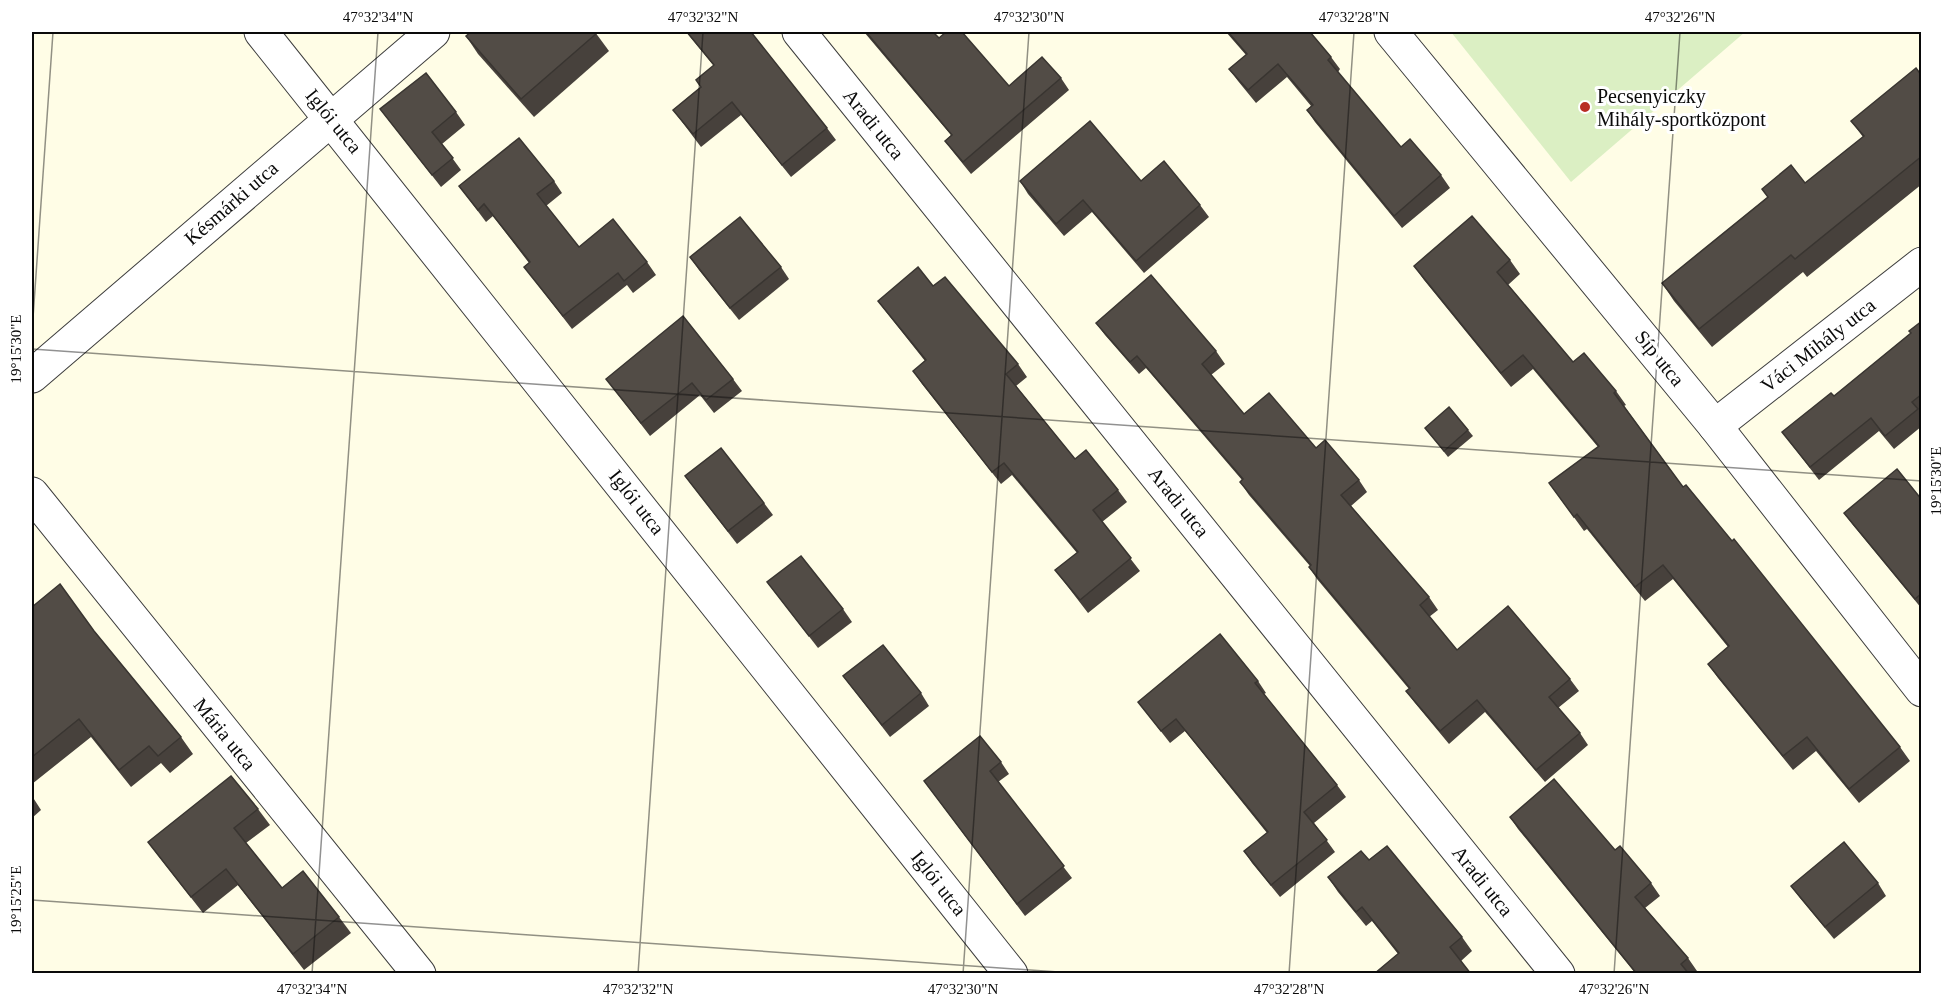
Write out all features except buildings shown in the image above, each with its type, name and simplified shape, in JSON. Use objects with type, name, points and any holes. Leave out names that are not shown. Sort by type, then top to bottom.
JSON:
[{"type":"street","name":"Iglói utca","points":[[261,32],[331,116],[1011,974]]},
{"type":"street","name":"Késmárki utca","points":[[32,376],[331,116],[432,32]]},
{"type":"street","name":"Aradi utca","points":[[799,32],[1558,974]]},
{"type":"street","name":"Síp utca","points":[[1391,32],[1715,426],[1922,690]]},
{"type":"street","name":"Váci Mihály utca","points":[[1715,426],[1922,264]]},
{"type":"street","name":"Mária utca","points":[[32,494],[419,974]]},
{"type":"green space","name":"Pecsenyiczky Mihály-sportközpont","points":[[1451,32],[1745,32],[1571,182]]},
{"type":"place","name":"Pecsenyiczky Mihály-sportközpont","points":[[1585,107]]}]
